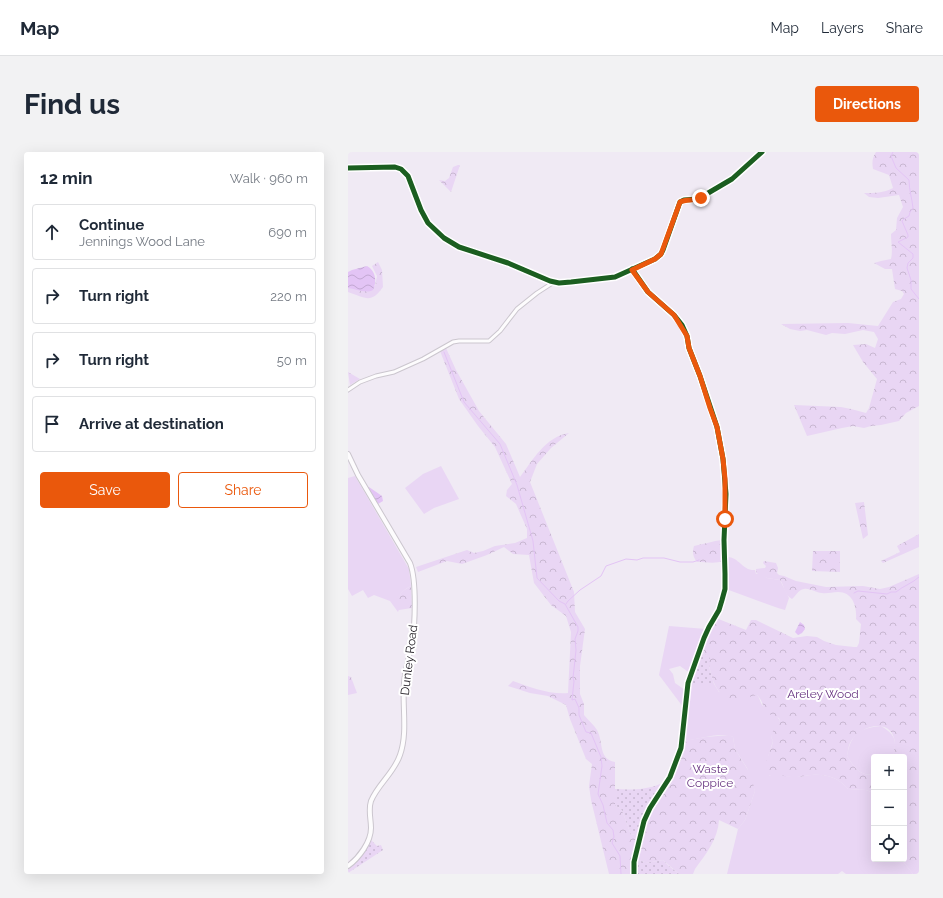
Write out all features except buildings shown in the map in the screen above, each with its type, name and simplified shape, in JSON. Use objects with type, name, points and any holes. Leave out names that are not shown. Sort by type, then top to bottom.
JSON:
[{"type":"street","points":[[348,168],[395,167],[401,169],[410,181],[424,217],[432,228],[439,234],[459,247],[508,263],[554,282],[571,282],[608,279],[655,259],[661,254],[680,202],[684,200],[693,201],[699,199],[732,179],[762,152]]},
{"type":"street","points":[[632,270],[648,292],[674,315],[687,336],[689,348],[717,427],[723,459],[726,494],[724,540],[725,574],[723,594],[719,610],[704,638],[688,683],[681,744],[673,771],[650,808],[644,821],[634,862],[634,874]]},
{"type":"street","points":[[348,390],[360,382],[376,376],[394,372],[423,359],[453,342],[489,341],[500,331],[517,308],[554,282]]},
{"type":"street","name":"Dunley Road","points":[[348,454],[358,476],[410,563],[413,574],[414,599],[413,631],[404,684],[403,746],[397,763],[380,786],[371,802],[370,839],[355,860],[348,866]]},
{"type":"green space","points":[[876,152],[919,152],[919,406],[906,413],[899,421],[864,428],[853,426],[807,436],[794,405],[841,407],[866,413],[869,408],[877,379],[863,362],[853,345],[866,344],[875,348],[878,339],[874,332],[863,330],[845,334],[832,333],[826,335],[807,330],[800,331],[790,329],[781,324],[848,323],[878,326],[893,302],[901,299],[904,294],[902,291],[895,289],[892,269],[885,269],[874,263],[891,259],[891,234],[896,230],[897,218],[903,207],[899,195],[878,198],[869,197],[864,193],[882,192],[893,188],[889,175],[873,169],[872,165]]},
{"type":"green space","points":[[460,165],[451,192],[439,180],[445,181],[449,178],[453,167]]},
{"type":"green space","points":[[378,262],[382,270],[383,287],[375,296],[371,298],[364,298],[348,292],[348,288],[358,288],[361,290],[375,286],[377,276],[372,266]]},
{"type":"green space","points":[[446,348],[456,370],[479,411],[506,444],[520,477],[546,444],[561,435],[569,433],[551,448],[537,464],[530,482],[574,592],[575,612],[585,629],[580,666],[580,694],[584,704],[584,715],[597,730],[602,750],[606,758],[615,762],[615,805],[622,810],[631,835],[639,833],[633,857],[632,874],[609,874],[591,800],[589,786],[592,764],[586,759],[566,705],[548,696],[530,693],[508,686],[513,681],[547,692],[568,693],[571,632],[566,616],[551,605],[534,583],[529,555],[513,554],[504,547],[462,564],[447,561],[418,572],[416,567],[467,550],[474,553],[495,546],[515,543],[527,538],[527,529],[516,504],[506,496],[507,490],[512,484],[495,447],[459,399],[440,351]]},
{"type":"green space","points":[[348,372],[360,379],[350,385]]},
{"type":"green space","points":[[441,466],[459,499],[434,508],[424,514],[405,488],[423,474]]},
{"type":"green space","points":[[355,476],[409,569],[411,586],[405,589],[400,595],[400,608],[398,612],[390,601],[374,595],[368,598],[363,590],[352,596],[348,589],[348,478]]},
{"type":"green space","points":[[864,502],[868,535],[863,539],[855,503]]},
{"type":"green space","points":[[919,534],[919,547],[883,563],[881,561],[900,552],[897,546]]},
{"type":"green space","points":[[722,540],[723,561],[714,563],[697,562],[693,554],[694,546]]},
{"type":"green space","points":[[813,551],[840,551],[840,572],[812,571]]},
{"type":"green space","points":[[726,557],[734,559],[751,570],[755,570],[756,574],[761,574],[767,578],[780,580],[789,598],[785,610],[726,589]]},
{"type":"green space","name":"Areley Wood","points":[[764,561],[776,563],[778,568],[777,573],[779,575],[796,581],[826,587],[863,586],[880,589],[889,587],[919,574],[919,874],[913,874],[903,862],[907,862],[907,754],[894,754],[895,743],[891,732],[880,726],[873,727],[859,733],[850,743],[847,756],[858,770],[864,774],[871,775],[871,792],[866,790],[848,789],[836,779],[822,775],[800,777],[775,775],[768,776],[766,772],[766,763],[773,741],[771,737],[774,728],[780,721],[779,718],[765,711],[757,695],[739,700],[731,699],[724,696],[715,685],[707,656],[700,651],[710,627],[716,618],[746,630],[751,620],[756,620],[793,638],[807,636],[817,637],[836,645],[854,647],[857,647],[859,643],[861,624],[856,619],[855,605],[851,597],[838,592],[820,593],[804,589],[792,599],[787,595],[780,580],[767,578],[756,573],[756,569],[765,568],[766,566],[763,563]]},
{"type":"green space","points":[[411,586],[412,608],[399,610],[399,598],[401,593]]},
{"type":"green space","points":[[669,626],[706,629],[690,672],[680,666],[669,669],[673,674],[675,683],[685,690],[683,707],[659,675]]},
{"type":"green space","points":[[700,651],[710,658],[709,667],[714,684],[689,684]]},
{"type":"green space","points":[[348,676],[351,677],[357,693],[348,695]]},
{"type":"green space","points":[[689,684],[714,684],[719,692],[757,695],[763,706],[780,721],[771,737],[773,741],[768,757],[769,776],[800,777],[822,775],[836,779],[848,789],[866,790],[871,792],[871,862],[903,862],[913,874],[846,874],[842,871],[838,874],[727,874],[738,829],[745,820],[755,791],[747,768],[735,749],[733,737],[728,735],[716,735],[683,741]]},
{"type":"green space","points":[[881,726],[890,732],[894,739],[895,747],[894,754],[871,754],[871,775],[869,775],[858,770],[847,756],[854,737],[867,728]]},
{"type":"green space","name":"Waste Coppice","points":[[729,735],[733,737],[735,749],[751,775],[755,791],[745,820],[738,829],[719,820],[714,840],[693,874],[679,874],[663,860],[646,862],[637,859],[643,826],[651,809],[674,772],[682,749],[683,741]]},
{"type":"green space","points":[[660,784],[661,787],[648,809],[639,833],[631,835],[622,810],[615,805],[615,789],[644,788]]},
{"type":"green space","points":[[371,840],[377,846],[381,845],[383,850],[348,873],[348,868]]},
{"type":"green space","points":[[637,859],[646,862],[663,860],[679,874],[635,874]]},
{"type":"water","points":[[367,266],[370,268],[375,277],[373,290],[364,291],[348,288],[348,272]]},
{"type":"water","points":[[369,487],[382,496],[383,501],[378,504],[367,488]]},
{"type":"water","points":[[800,622],[804,625],[805,629],[798,635],[795,632]]},
{"type":"waterway","points":[[893,152],[891,156],[896,168],[909,180],[913,208],[909,216],[902,221],[908,237],[898,242],[913,254],[913,258],[908,263],[907,268],[911,280],[911,289],[919,299]]},
{"type":"waterway","points":[[444,352],[464,402],[500,444],[517,485],[533,541],[537,578],[559,601],[565,604],[578,627],[575,639],[576,650],[572,700],[575,699],[579,708],[579,715],[586,732],[591,733],[601,757],[602,766],[598,794],[603,805],[607,823],[613,830],[614,837],[612,843],[620,856],[621,874]]},
{"type":"waterway","points":[[566,604],[580,590],[601,576],[606,566],[626,559],[637,560],[643,558],[664,558],[680,562],[693,562],[699,560]]},
{"type":"waterway","points":[[854,593],[858,591],[887,594],[896,592],[919,577]]},
{"type":"cycle path","points":[[348,168],[395,167],[401,169],[408,176],[421,210],[428,223],[444,238],[459,247],[508,263],[550,281],[559,283],[615,277],[655,259],[663,250],[680,202],[684,200],[698,199],[732,179],[762,152]]},
{"type":"cycle path","points":[[632,269],[648,292],[674,315],[682,325],[687,336],[689,348],[717,427],[723,459],[726,494],[724,540],[725,589],[719,610],[704,638],[688,683],[681,748],[670,777],[650,808],[644,821],[634,862],[634,874]]},
{"type":"route","points":[[701,198],[695,200],[684,200],[680,202],[661,254],[655,259],[632,270],[648,292],[674,315],[682,325],[687,336],[689,348],[717,427],[725,479],[725,519]]}]
